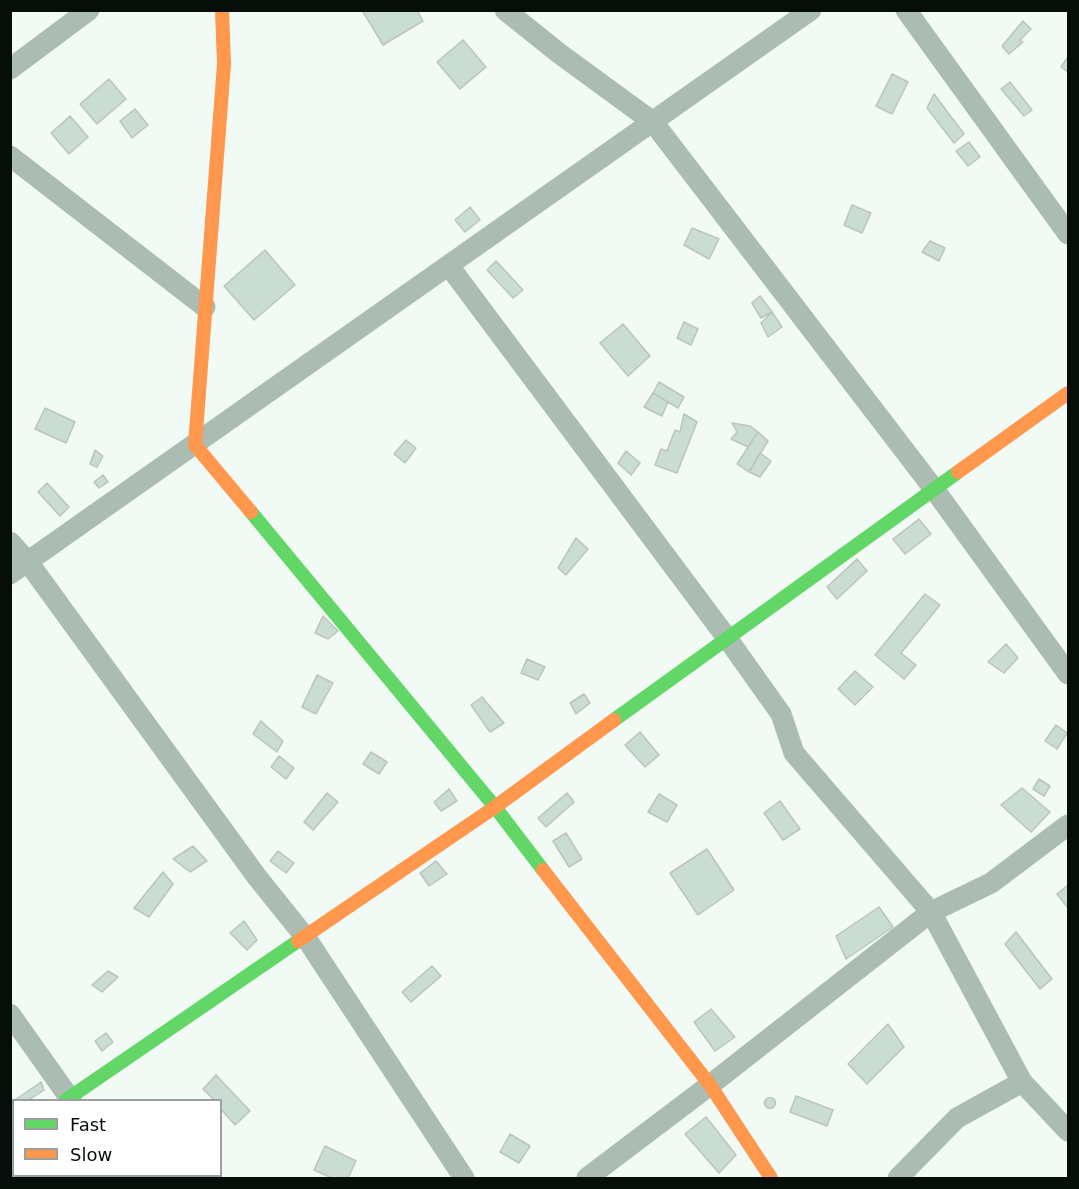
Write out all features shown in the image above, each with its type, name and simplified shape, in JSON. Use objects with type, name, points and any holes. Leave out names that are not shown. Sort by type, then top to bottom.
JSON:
[{"type":"street","points":[[10,69],[89,10]]},
{"type":"street","points":[[222,10],[224,64],[195,445],[495,807],[710,1085],[771,1179]]},
{"type":"street","points":[[505,10],[560,54],[653,122],[934,489],[1068,674]]},
{"type":"street","points":[[19,568],[811,10]]},
{"type":"street","points":[[906,10],[1068,234]]},
{"type":"street","points":[[10,156],[205,307]]},
{"type":"street","points":[[449,266],[727,638],[781,714],[794,753],[931,912],[1022,1082],[1068,1131]]},
{"type":"street","points":[[70,1099],[495,807],[1068,393]]},
{"type":"street","points":[[10,542],[19,568],[306,938],[464,1179]]},
{"type":"street","points":[[587,1179],[931,912],[991,883],[1068,825]]},
{"type":"street","points":[[10,1014],[68,1099]]},
{"type":"street","points":[[898,1179],[957,1118],[1022,1082]]},
{"type":"building","points":[[362,10],[417,10],[423,21],[383,45]]},
{"type":"building","points":[[1023,21],[1031,29],[1020,40],[1023,42],[1009,54],[1002,46]]},
{"type":"building","points":[[463,40],[486,67],[460,89],[437,62]]},
{"type":"building","points":[[1068,57],[1068,72],[1061,67]]},
{"type":"building","points":[[892,74],[908,82],[892,114],[876,106]]},
{"type":"building","points":[[109,79],[126,99],[97,124],[80,104]]},
{"type":"building","points":[[1010,82],[1032,110],[1024,116],[1001,89]]},
{"type":"building","points":[[934,94],[964,134],[954,143],[927,108]]},
{"type":"building","points":[[135,109],[148,125],[132,138],[120,121]]},
{"type":"building","points":[[70,116],[88,137],[69,154],[51,133]]},
{"type":"building","points":[[969,142],[980,157],[968,166],[956,151]]},
{"type":"building","points":[[852,205],[871,213],[862,233],[844,225]]},
{"type":"building","points":[[470,207],[480,220],[465,232],[455,220]]},
{"type":"building","points":[[692,228],[719,239],[709,259],[684,245]]},
{"type":"building","points":[[930,241],[945,248],[939,261],[922,252]]},
{"type":"building","points":[[265,250],[295,285],[254,320],[224,286]]},
{"type":"building","points":[[496,261],[523,290],[513,298],[487,270]]},
{"type":"building","points":[[760,296],[772,312],[761,318],[752,303]]},
{"type":"building","points":[[772,312],[782,327],[768,337],[761,323]]},
{"type":"building","points":[[684,322],[698,329],[691,345],[677,338]]},
{"type":"building","points":[[623,324],[650,356],[628,376],[600,343]]},
{"type":"building","points":[[659,382],[684,397],[678,408],[653,393]]},
{"type":"building","points":[[653,393],[668,402],[662,416],[644,407]]},
{"type":"building","points":[[45,408],[75,422],[66,443],[35,429]]},
{"type":"building","points":[[684,414],[697,422],[677,473],[655,465],[661,449],[667,451],[675,430],[680,432]]},
{"type":"building","points":[[732,423],[750,426],[758,432],[748,447],[731,439],[737,432]]},
{"type":"building","points":[[758,432],[768,441],[749,472],[737,464]]},
{"type":"building","points":[[406,440],[416,448],[405,463],[394,454]]},
{"type":"building","points":[[95,450],[103,456],[97,467],[90,464]]},
{"type":"building","points":[[626,451],[640,463],[631,475],[618,463]]},
{"type":"building","points":[[760,453],[771,461],[760,477],[749,472]]},
{"type":"building","points":[[103,475],[108,482],[99,488],[94,482]]},
{"type":"building","points":[[47,483],[69,507],[60,516],[38,492]]},
{"type":"building","points":[[919,519],[931,534],[905,554],[893,539]]},
{"type":"building","points":[[576,538],[588,549],[566,575],[558,568]]},
{"type":"building","points":[[857,559],[867,571],[837,599],[827,587]]},
{"type":"building","points":[[925,594],[940,605],[901,653],[916,665],[904,679],[875,655]]},
{"type":"building","points":[[323,616],[338,631],[328,639],[315,633]]},
{"type":"building","points":[[1006,644],[1018,658],[1004,673],[988,662]]},
{"type":"building","points":[[527,659],[545,667],[538,680],[521,673]]},
{"type":"building","points":[[855,671],[873,687],[855,705],[838,689]]},
{"type":"building","points":[[317,675],[333,683],[316,714],[302,707]]},
{"type":"building","points":[[584,694],[590,703],[576,714],[570,703]]},
{"type":"building","points":[[482,697],[504,723],[490,732],[471,705]]},
{"type":"building","points":[[261,721],[283,741],[277,752],[253,734]]},
{"type":"building","points":[[1056,725],[1067,733],[1057,749],[1045,741]]},
{"type":"building","points":[[640,732],[659,755],[645,767],[625,745]]},
{"type":"building","points":[[371,752],[387,762],[379,774],[363,764]]},
{"type":"building","points":[[279,756],[294,768],[286,779],[271,767]]},
{"type":"building","points":[[1039,779],[1050,786],[1044,796],[1033,789]]},
{"type":"building","points":[[1022,788],[1050,812],[1031,832],[1001,805]]},
{"type":"building","points":[[449,789],[457,801],[441,811],[434,802]]},
{"type":"building","points":[[327,793],[338,802],[313,830],[304,822]]},
{"type":"building","points":[[567,793],[574,802],[546,827],[538,818]]},
{"type":"building","points":[[659,794],[677,805],[667,822],[648,812]]},
{"type":"building","points":[[780,801],[800,829],[783,840],[764,813]]},
{"type":"building","points":[[566,833],[582,859],[569,867],[553,841]]},
{"type":"building","points":[[193,846],[207,861],[190,872],[173,859]]},
{"type":"building","points":[[707,849],[734,890],[698,915],[670,873]]},
{"type":"building","points":[[278,851],[294,863],[286,873],[270,861]]},
{"type":"building","points":[[436,861],[447,874],[429,886],[420,873]]},
{"type":"building","points":[[163,872],[173,884],[149,917],[134,908]]},
{"type":"building","points":[[1068,885],[1068,908],[1057,894]]},
{"type":"building","points":[[879,907],[893,927],[846,959],[836,936]]},
{"type":"building","points":[[244,921],[257,940],[247,950],[230,933]]},
{"type":"building","points":[[1016,932],[1052,979],[1040,989],[1005,944]]},
{"type":"building","points":[[432,966],[441,976],[411,1002],[402,992]]},
{"type":"building","points":[[108,971],[118,977],[102,992],[92,985]]},
{"type":"building","points":[[711,1009],[735,1037],[715,1051],[694,1022]]},
{"type":"building","points":[[888,1024],[904,1047],[867,1084],[848,1064]]},
{"type":"building","points":[[106,1033],[113,1042],[102,1051],[95,1041]]},
{"type":"building","points":[[216,1075],[250,1111],[235,1125],[222,1110],[222,1099],[213,1099],[203,1089]]},
{"type":"building","points":[[41,1082],[44,1090],[30,1099],[16,1099]]},
{"type":"building","points":[[796,1096],[833,1110],[827,1126],[790,1112]]},
{"type":"building","points":[[770,1098],[774,1099],[774,1107],[770,1108],[766,1107],[765,1103],[766,1099]]},
{"type":"building","points":[[706,1117],[736,1155],[719,1173],[685,1134]]},
{"type":"building","points":[[510,1134],[530,1146],[519,1163],[500,1152]]},
{"type":"building","points":[[325,1146],[356,1161],[348,1178],[332,1178],[314,1170]]},
{"type":"traffic: fast","points":[[614,720],[958,472]]},
{"type":"traffic: fast","points":[[251,512],[495,807],[543,870]]},
{"type":"traffic: fast","points":[[67,1099],[298,941]]},
{"type":"traffic: slow","points":[[222,10],[224,64],[195,445],[251,512]]},
{"type":"traffic: slow","points":[[958,472],[1068,393]]},
{"type":"traffic: slow","points":[[298,941],[495,807],[614,720]]},
{"type":"traffic: slow","points":[[543,870],[710,1085],[771,1178]]}]
